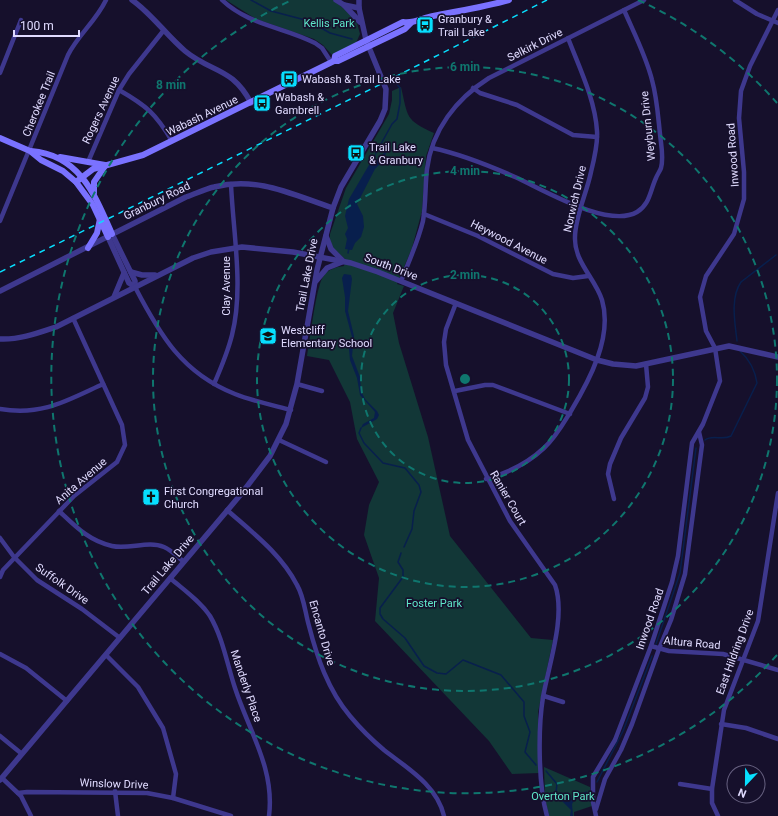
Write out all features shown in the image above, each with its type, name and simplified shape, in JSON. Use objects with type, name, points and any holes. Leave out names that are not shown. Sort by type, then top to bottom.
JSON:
[{"type":"main road","points":[[367,43],[405,29],[411,23],[431,17],[473,10],[509,0]]},
{"type":"main road","name":"Wabash Avenue","points":[[76,182],[93,169],[143,155],[333,62],[338,61],[367,43]]},
{"type":"main road","points":[[0,138],[30,151],[41,160],[63,171],[76,182],[100,217],[110,236]]},
{"type":"main road","points":[[30,151],[43,152],[52,156],[71,166],[82,176],[94,197],[110,236]]},
{"type":"main road","points":[[52,156],[106,165],[94,182],[94,197]]},
{"type":"main road","points":[[88,248],[97,233],[100,217]]},
{"type":"street","name":"Cherokee Trail","points":[[0,221],[30,151],[68,55],[78,39],[98,15],[106,0]]},
{"type":"street","points":[[132,0],[142,7],[192,56],[232,78],[243,90],[251,103]]},
{"type":"street","points":[[222,0],[240,14],[252,20],[315,43],[322,48],[333,62]]},
{"type":"street","points":[[336,0],[352,11],[361,24]]},
{"type":"street","name":"Trail Lake Drive","points":[[1,779],[227,510],[258,472],[279,440],[291,410],[320,258],[333,208],[344,181],[380,121],[386,105],[386,89],[367,43],[361,24],[359,0]]},
{"type":"street","name":"Selkirk Drive","points":[[401,281],[418,239],[424,214],[428,167],[432,148],[442,125],[450,112],[473,88],[489,78],[644,0]]},
{"type":"street","points":[[735,0],[750,10],[776,22]]},
{"type":"street","points":[[344,5],[359,8]]},
{"type":"street","name":"Weyburn Drive","points":[[432,148],[464,156],[581,208],[602,214],[620,216],[637,212],[648,200],[661,168],[662,153],[657,100],[652,79],[643,51],[624,10]]},
{"type":"street","name":"Inwood Road","points":[[596,809],[593,802],[593,776],[615,740],[651,646],[672,582],[678,556],[692,443],[699,432],[720,381],[715,348],[706,332],[700,297],[706,276],[734,234],[744,200],[744,172],[739,118],[741,91],[750,66],[776,22],[778,10]]},
{"type":"street","points":[[0,73],[21,20]]},
{"type":"street","name":"Rogers Avenue","points":[[88,162],[119,90],[129,74],[164,30]]},
{"type":"street","name":"Norwich Drive","points":[[486,479],[498,476],[525,463],[545,447],[560,430],[590,379],[597,360],[603,335],[604,312],[602,300],[577,254],[575,246],[575,231],[591,172],[597,138],[593,105],[568,38]]},
{"type":"street","points":[[473,88],[480,93],[517,105],[573,135],[597,138]]},
{"type":"street","points":[[119,90],[150,109],[160,121],[172,141]]},
{"type":"street","name":"Granbury Road","points":[[0,291],[88,248],[186,197],[214,187],[231,184],[252,183],[280,188],[333,208]]},
{"type":"street","name":"Clay Avenue","points":[[214,384],[225,358],[234,325],[237,298],[231,184]]},
{"type":"street","name":"Heywood Avenue","points":[[424,214],[478,236],[558,276],[573,278],[588,276]]},
{"type":"street","points":[[315,283],[327,268],[343,262],[331,249],[325,235]]},
{"type":"street","points":[[110,236],[131,272],[135,281],[135,287]]},
{"type":"street","points":[[110,236],[124,272],[130,283],[135,287],[159,332],[175,353],[196,372],[214,384],[240,396],[291,410]]},
{"type":"street","name":"South Drive","points":[[0,339],[14,338],[36,333],[73,318],[202,254],[234,247],[260,248],[343,262],[372,269],[597,360],[619,365],[636,366],[729,346],[778,357]]},
{"type":"street","points":[[114,297],[124,272]]},
{"type":"street","points":[[131,272],[150,276],[159,274]]},
{"type":"street","name":"Ranier Court","points":[[456,303],[446,329],[444,342],[446,365],[455,391],[468,440],[486,479],[510,521],[555,585],[559,596],[559,614],[541,718],[542,769],[547,816]]},
{"type":"street","name":"Anita Avenue","points":[[0,577],[3,570],[14,557],[74,496],[117,462],[125,446],[122,425],[73,318]]},
{"type":"street","points":[[614,499],[608,474],[610,464],[621,438],[645,398],[648,387],[646,364]]},
{"type":"street","points":[[0,409],[17,412],[38,411],[62,403],[103,384]]},
{"type":"street","points":[[297,384],[322,391]]},
{"type":"street","points":[[455,391],[486,385],[494,385],[570,414]]},
{"type":"street","name":"Inwood Road","points":[[596,816],[596,809],[605,778],[632,724],[658,649],[671,620],[685,574],[702,445],[699,432]]},
{"type":"street","points":[[279,440],[326,462]]},
{"type":"street","points":[[692,443],[702,445]]},
{"type":"street","name":"East Hildring Drive","points":[[718,816],[712,803],[712,789],[721,724],[728,697],[758,622],[778,493]]},
{"type":"street","name":"Encanto Drive","points":[[227,510],[270,548],[290,572],[303,599],[322,668],[337,697],[349,715],[383,749],[421,778],[439,803],[444,816]]},
{"type":"street","points":[[59,511],[87,536],[99,542],[122,548],[159,545],[170,550],[184,562]]},
{"type":"street","name":"Suffolk Drive","points":[[0,538],[14,557],[43,585],[82,609],[120,638]]},
{"type":"street","name":"Manderly Place","points":[[170,578],[204,608],[219,636],[236,689],[268,776],[270,800],[269,816]]},
{"type":"street","name":"Altura Road","points":[[651,646],[658,649],[723,654],[778,670]]},
{"type":"street","points":[[0,654],[26,668],[67,701]]},
{"type":"street","points":[[106,655],[138,687],[163,728],[176,774],[173,798]]},
{"type":"street","points":[[544,696],[563,702]]},
{"type":"street","points":[[721,724],[746,728],[778,739]]},
{"type":"street","points":[[0,736],[22,754]]},
{"type":"street","points":[[1,779],[18,793],[30,816]]},
{"type":"street","points":[[680,784],[712,789]]},
{"type":"street","points":[[592,790],[601,791]]},
{"type":"street","points":[[115,791],[118,816]]},
{"type":"street","name":"Winslow Drive","points":[[18,793],[115,791],[147,793],[173,798],[231,816]]},
{"type":"green space","name":"Kellis Park","points":[[226,0],[333,0],[351,14],[357,23],[360,34],[356,43],[332,55],[323,45],[314,39],[256,19]]},
{"type":"green space","name":"Foster Park","points":[[401,87],[409,116],[418,125],[434,133],[426,156],[422,211],[412,248],[397,284],[404,286],[393,313],[399,343],[428,437],[450,536],[531,638],[553,640],[538,712],[539,773],[512,774],[489,741],[375,621],[379,578],[364,535],[369,505],[379,482],[357,439],[350,402],[329,360],[307,356],[320,283],[325,274],[330,270],[344,266],[345,259],[333,248],[330,240],[330,234],[346,188],[389,114],[392,91]]},
{"type":"green space","name":"Overton Park","points":[[544,767],[590,787],[592,806],[574,812],[574,816],[549,816],[545,798]]},
{"type":"water","points":[[388,148],[383,161],[375,169],[357,204],[363,216],[364,227],[361,237],[355,243],[352,250],[345,249],[347,239],[345,234],[348,228],[345,216],[349,199],[371,164],[376,152],[375,161],[379,159]]},
{"type":"water","points":[[344,274],[351,275],[352,279],[348,311],[354,336],[352,356],[360,377],[361,391],[365,399],[379,415],[377,419],[361,428],[363,424],[374,418],[375,412],[360,395],[357,378],[350,360],[349,349],[352,337],[345,311],[345,297],[342,278]]},
{"type":"water","points":[[563,797],[568,802],[572,797],[575,799],[572,804],[573,816],[570,816],[571,810],[560,799]]},
{"type":"waterway","points":[[251,0],[271,11],[309,21],[330,33],[352,39]]},
{"type":"waterway","points":[[376,153],[392,124],[397,119],[400,103],[400,88],[389,74]]},
{"type":"waterway","points":[[348,253],[349,248]]},
{"type":"waterway","points":[[737,341],[734,319],[734,303],[738,288],[741,282],[776,255]]},
{"type":"waterway","points":[[705,440],[708,438],[724,438],[731,436],[757,383],[752,366],[740,351]]},
{"type":"waterway","points":[[361,428],[359,433],[364,443],[383,463],[405,468],[419,485],[421,492],[414,511],[412,529],[404,547]]},
{"type":"waterway","points":[[656,644],[680,573],[696,448]]},
{"type":"waterway","points":[[401,553],[398,562],[403,570],[403,577],[380,608],[380,614],[383,619],[405,638],[424,666],[437,673],[446,674],[463,660],[501,675],[524,702],[524,716],[530,732],[525,752],[536,765]]},
{"type":"waterway","points":[[597,782],[623,731],[652,656]]},
{"type":"waterway","points":[[546,771],[557,784],[556,792],[562,799]]},
{"type":"waterway","points":[[574,800],[586,792]]},
{"type":"railway","points":[[0,272],[371,89],[547,0]]},
{"type":"place","name":"Granbury & Trail Lake","points":[[425,25]]},
{"type":"place","name":"Wabash & Trail Lake","points":[[289,79]]},
{"type":"place","name":"Wabash & Gambrell","points":[[262,103]]},
{"type":"place","name":"Trail Lake & Granbury","points":[[356,153]]},
{"type":"place","name":"Westcliff Elementary School","points":[[268,336]]},
{"type":"place","name":"First Congregational Church","points":[[151,497]]}]
